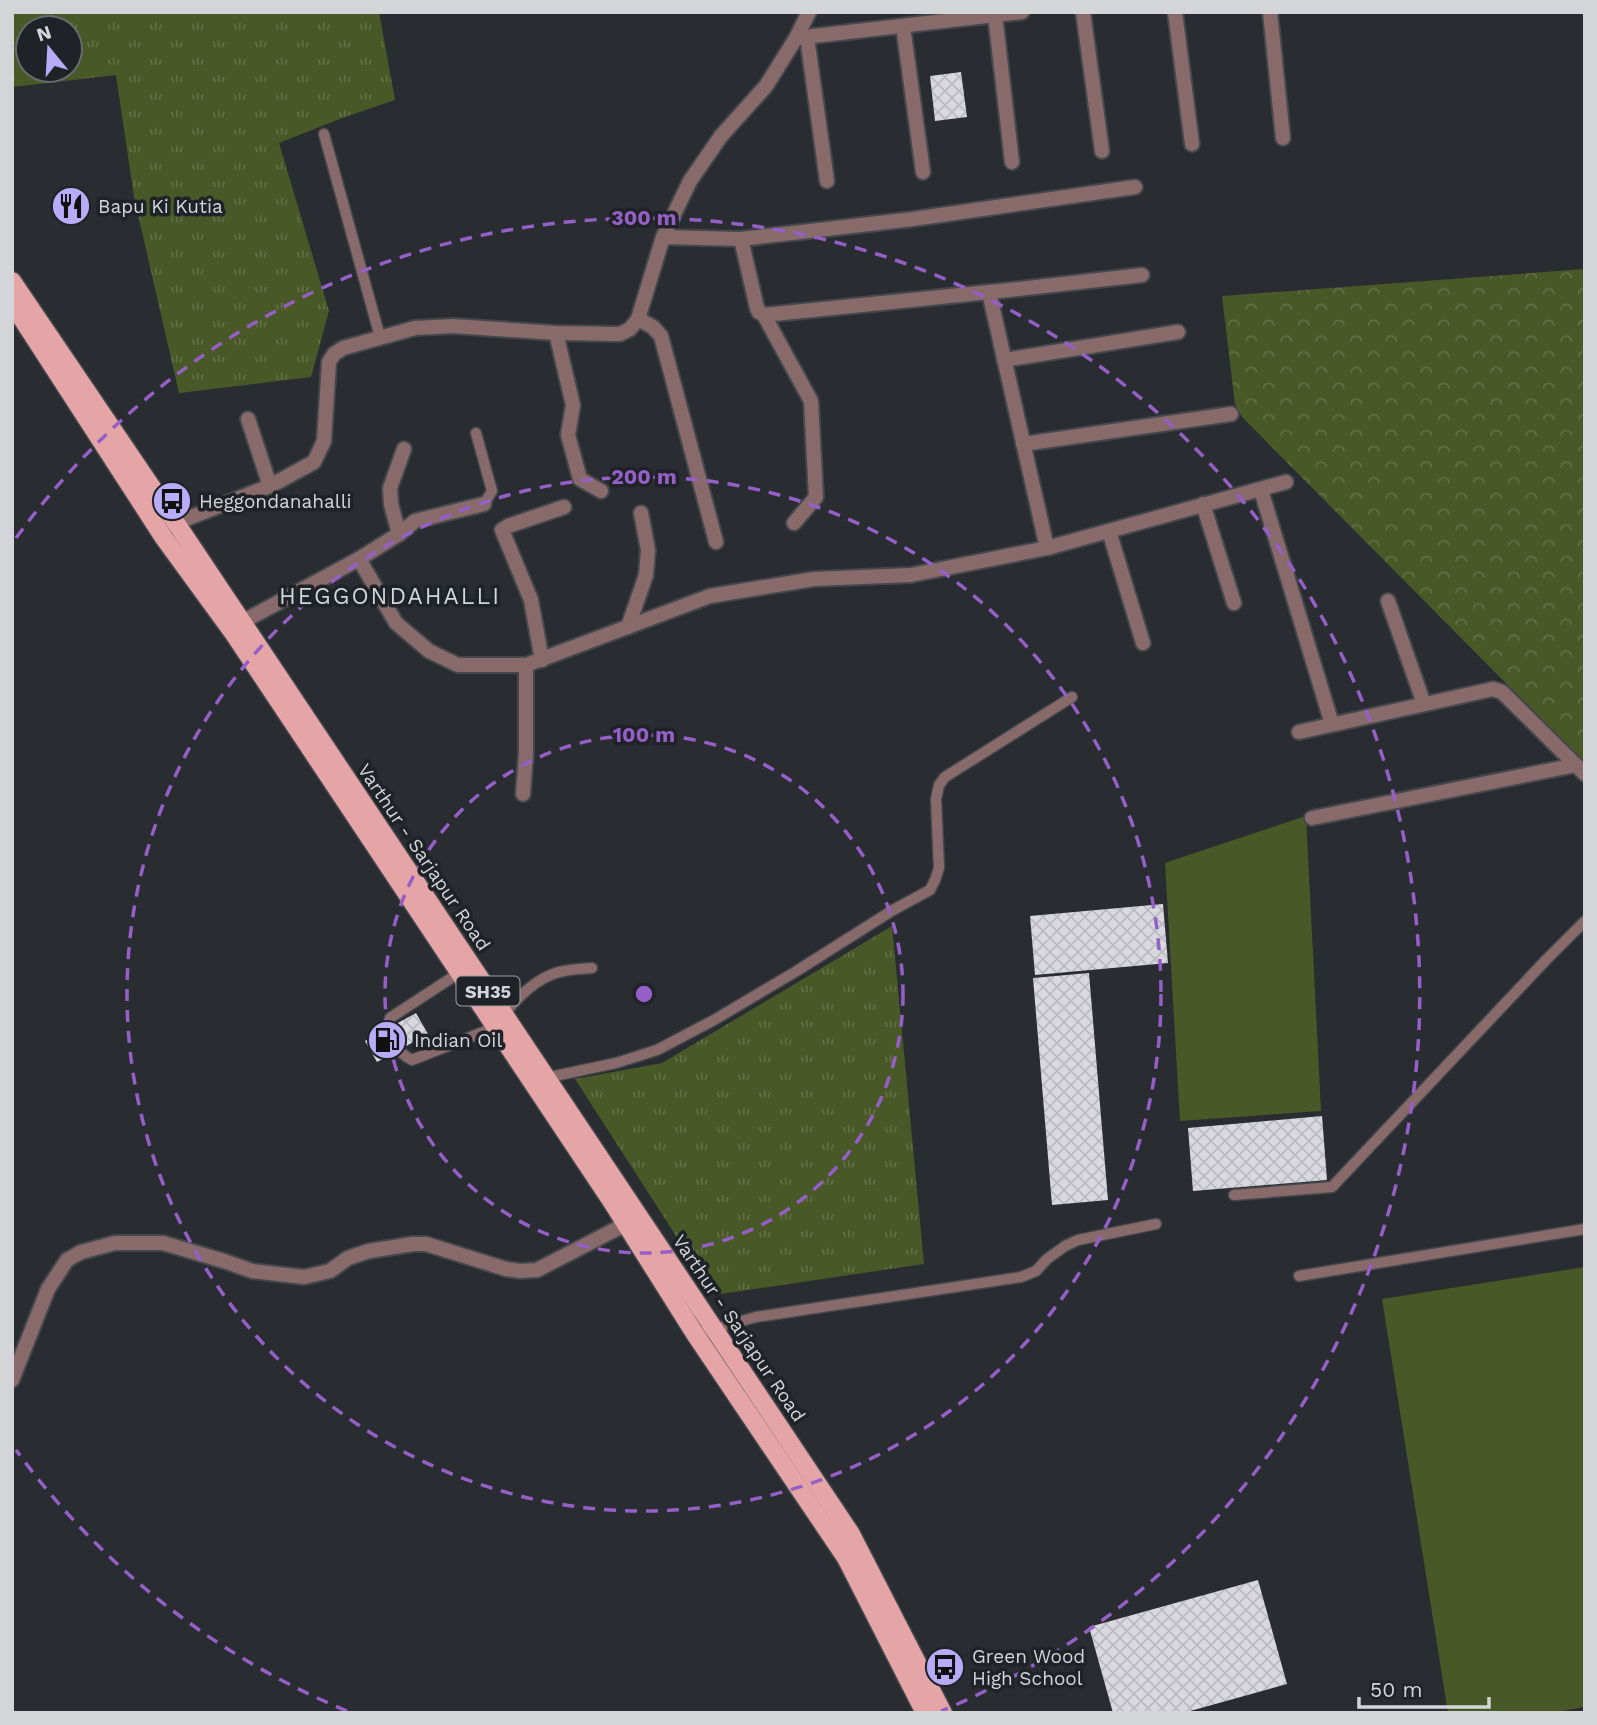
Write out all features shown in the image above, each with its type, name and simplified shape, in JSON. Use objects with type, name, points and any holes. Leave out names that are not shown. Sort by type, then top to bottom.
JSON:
[{"type":"main road","name":"Varthur - Sarjapur Road","points":[[12,281],[242,622],[537,1078],[714,1329],[851,1534],[943,1713]]},
{"type":"main road","name":"Varthur - Sarjapur Road","points":[[12,303],[164,538],[234,634],[459,973],[499,1021]]},
{"type":"main road","name":"Varthur - Sarjapur Road","points":[[537,1078],[695,1334],[846,1558],[925,1713]]},
{"type":"street","points":[[176,523],[270,486],[314,462],[324,442],[329,362],[334,354],[343,348],[415,328],[453,326],[620,334],[630,329],[638,319],[663,237],[690,181],[721,136],[766,86],[802,37],[809,12]]},
{"type":"street","points":[[802,37],[1022,12]]},
{"type":"street","points":[[1083,12],[1102,151]]},
{"type":"street","points":[[1175,12],[1192,144]]},
{"type":"street","points":[[1269,12],[1283,138]]},
{"type":"street","points":[[995,15],[1012,162]]},
{"type":"street","points":[[903,26],[923,172]]},
{"type":"street","points":[[802,37],[827,181]]},
{"type":"street","points":[[663,237],[741,239],[913,219],[1135,187]]},
{"type":"street","points":[[741,239],[757,308],[764,314],[811,401],[816,497],[794,523]]},
{"type":"street","points":[[764,314],[1142,275]]},
{"type":"street","points":[[989,292],[1047,548]]},
{"type":"street","points":[[638,319],[653,327],[661,337],[716,542]]},
{"type":"street","points":[[1004,360],[1178,332]]},
{"type":"street","points":[[556,333],[573,405],[568,435],[580,479],[601,491]]},
{"type":"street","points":[[1023,444],[1231,414]]},
{"type":"street","points":[[248,419],[270,486]]},
{"type":"street","points":[[399,534],[390,488],[404,449]]},
{"type":"street","points":[[359,559],[396,623],[429,651],[458,665],[526,665],[710,596],[814,579],[911,575],[1047,548],[1286,482]]},
{"type":"street","points":[[1261,489],[1332,724]]},
{"type":"street","points":[[242,622],[359,559],[415,521],[485,504]]},
{"type":"street","points":[[1203,504],[1234,603]]},
{"type":"street","points":[[542,660],[531,600],[502,530],[564,508]]},
{"type":"street","points":[[628,627],[646,575],[648,550],[641,513]]},
{"type":"street","points":[[1109,531],[1143,643]]},
{"type":"street","points":[[1388,601],[1424,704]]},
{"type":"street","points":[[523,794],[526,665]]},
{"type":"street","points":[[1299,732],[1493,689],[1503,692],[1580,769]]},
{"type":"street","points":[[1312,817],[1580,769]]},
{"type":"street","points":[[12,1380],[48,1289],[67,1260],[81,1252],[104,1246],[163,1243],[252,1271],[304,1277],[330,1270],[348,1258],[369,1251],[426,1244],[520,1272],[537,1270],[626,1224]]},
{"type":"lane","points":[[324,134],[380,337]]},
{"type":"lane","points":[[476,433],[492,491],[485,504]]},
{"type":"lane","points":[[537,1078],[617,1063],[657,1050],[749,1000],[893,910],[930,890],[939,868],[936,799],[939,785],[946,777],[1072,697]]},
{"type":"lane","points":[[1234,1195],[1332,1187],[1585,921]]},
{"type":"lane","points":[[459,973],[390,1018],[388,1029],[402,1055],[412,1060],[499,1021],[538,981],[556,972],[592,968]]},
{"type":"lane","points":[[695,1334],[756,1317],[1021,1277],[1036,1271],[1047,1259],[1078,1240],[1156,1224]]},
{"type":"lane","points":[[1299,1276],[1585,1229]]},
{"type":"green space","points":[[12,12],[379,12],[395,100],[279,143],[329,311],[311,377],[179,393],[134,197],[116,75],[84,79],[84,14],[14,14],[14,84],[38,84],[12,87]]},
{"type":"green space","points":[[1585,269],[1585,761],[1242,417],[1235,404],[1222,296]]},
{"type":"green space","points":[[1306,816],[1321,1111],[1180,1121],[1165,863]]},
{"type":"green space","points":[[892,926],[924,1264],[714,1295],[575,1079],[662,1063]]},
{"type":"green space","points":[[1585,1267],[1585,1707],[1549,1713],[1448,1713],[1382,1299]]},
{"type":"building","points":[[961,72],[967,117],[935,121],[930,76]]},
{"type":"building","points":[[1163,904],[1168,963],[1035,975],[1030,916]]},
{"type":"building","points":[[1089,973],[1108,1200],[1052,1205],[1033,978]]},
{"type":"building","points":[[416,1013],[428,1034],[377,1062],[365,1041]]},
{"type":"building","points":[[1322,1116],[1327,1180],[1193,1191],[1188,1128]]},
{"type":"building","points":[[1258,1580],[1287,1684],[1183,1713],[1113,1713],[1089,1627]]},
{"type":"place","name":"Bapu Ki Kutia","points":[[71,206]]},
{"type":"place","name":"Heggondanahalli","points":[[172,501]]},
{"type":"place","name":"Indian Oil","points":[[387,1040]]},
{"type":"place","name":"Green Wood High School","points":[[945,1667]]},
{"type":"district","name":"HEGGONDAHALLI","points":[[390,596]]}]
